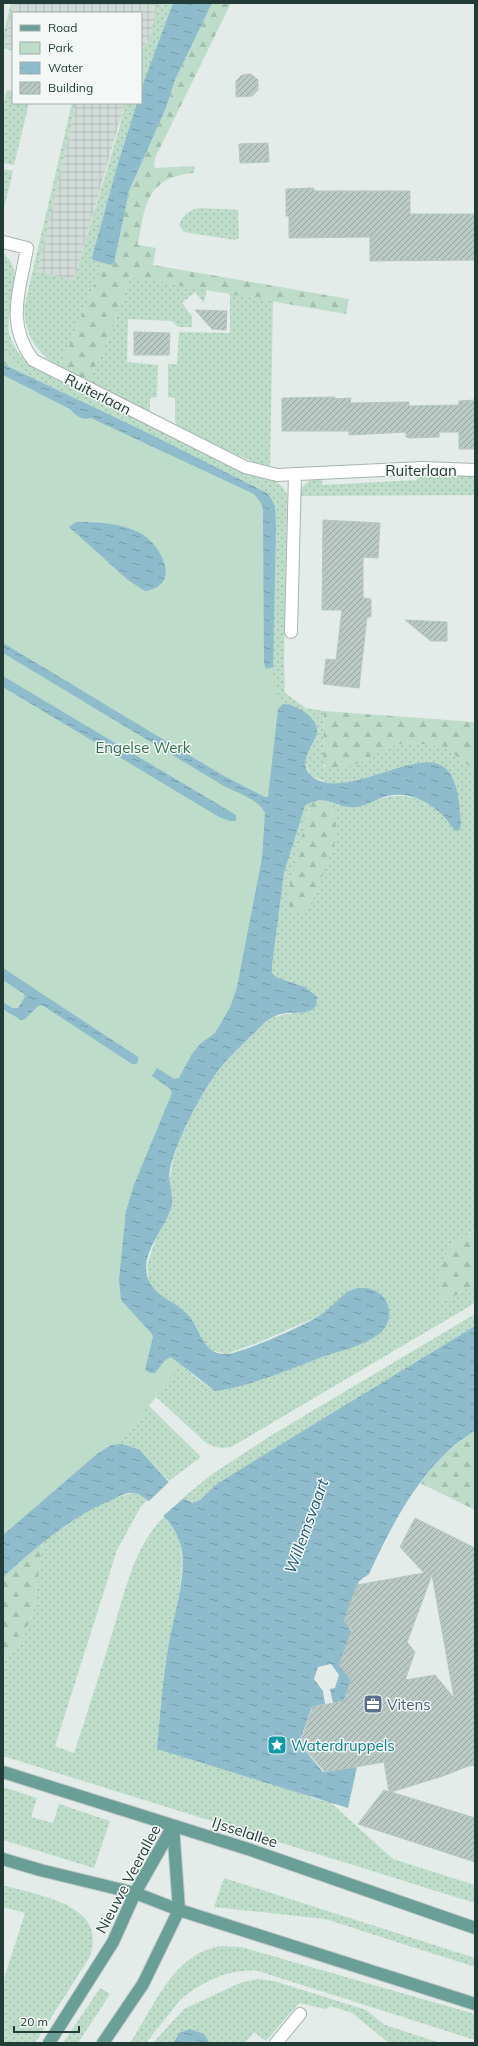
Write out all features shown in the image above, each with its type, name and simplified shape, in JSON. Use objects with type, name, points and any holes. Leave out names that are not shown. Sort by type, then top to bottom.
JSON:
[{"type":"main road","name":"IJsselallee","points":[[3,1772],[252,1850],[475,1928]]},
{"type":"main road","name":"Nieuwe Veerallee","points":[[49,2043],[113,1942],[135,1893],[172,1826]]},
{"type":"main road","name":"Nieuwe Veerallee","points":[[172,1826],[179,1910]]},
{"type":"main road","points":[[3,1859],[40,1870],[135,1893],[179,1910],[475,2004]]},
{"type":"main road","points":[[103,2043],[143,1984],[179,1910]]},
{"type":"street","name":"Ruiterlaan","points":[[3,242],[27,248],[16,308],[16,325],[23,345],[33,360],[53,372],[250,469],[277,474],[423,468],[475,470]]},
{"type":"street","points":[[292,632],[295,474]]},
{"type":"street","points":[[276,2043],[300,2014]]},
{"type":"shaded area","points":[[14,3],[158,3],[150,38],[142,50],[142,12],[12,12],[12,49],[4,47]]},
{"type":"shaded area","points":[[76,104],[125,104],[74,280],[37,272]]},
{"type":"green space","points":[[11,3],[14,3],[4,46],[12,49],[12,51],[3,48],[3,37]]},
{"type":"green space","points":[[158,3],[173,3],[142,88],[142,50],[150,38]]},
{"type":"green space","points":[[212,3],[231,3],[155,158],[154,166],[156,168],[195,166],[194,173],[166,180],[157,187],[146,206],[138,245],[156,248],[153,265],[349,299],[346,314],[130,277],[109,337],[88,383],[60,368],[103,263],[110,265],[129,191],[166,108],[175,80]]},
{"type":"green space","points":[[7,90],[12,91],[12,104],[29,104],[14,165],[3,163],[3,106]]},
{"type":"green space","points":[[72,104],[76,104],[37,272],[74,280],[119,129],[125,104],[137,104],[118,163],[92,257],[94,260],[103,263],[60,368],[45,356],[34,343],[27,327],[24,308]]},
{"type":"green space","points":[[3,169],[13,171],[3,212]]},
{"type":"green space","points":[[200,208],[238,210],[239,238],[235,240],[184,232],[179,225],[182,218],[193,210]]},
{"type":"green space","points":[[3,253],[10,261],[14,270],[15,280],[10,312],[9,333],[17,351],[30,366],[242,471],[268,478],[280,484],[284,489],[287,495],[284,662],[285,693],[306,708],[324,711],[324,767],[364,761],[387,747],[409,742],[449,748],[461,761],[475,769],[475,1230],[467,1234],[442,1303],[475,1284],[475,1303],[229,1447],[219,1448],[206,1443],[140,1382],[119,1280],[175,1359],[196,1378],[215,1391],[283,1371],[366,1341],[382,1331],[341,1297],[333,1306],[319,1316],[257,1343],[226,1354],[210,1350],[204,1343],[194,1322],[154,1290],[149,1282],[147,1265],[171,1192],[170,1177],[179,1142],[207,1088],[226,1061],[265,1022],[281,1015],[311,1011],[305,987],[276,977],[272,973],[284,873],[305,806],[313,801],[307,816],[303,836],[336,823],[331,801],[356,807],[394,796],[415,798],[433,807],[441,813],[454,830],[460,812],[454,780],[413,764],[361,780],[346,783],[329,783],[311,776],[305,763],[315,739],[317,731],[316,725],[307,716],[279,706],[3,375],[255,487],[22,373],[16,360],[3,353]]},
{"type":"green space","points":[[130,277],[207,289],[204,303],[195,292],[182,303],[192,316],[192,327],[178,327],[172,321],[128,319],[127,362],[158,365],[157,397],[150,398],[150,413],[88,383],[109,337]]},
{"type":"green space","points":[[230,293],[273,301],[270,467],[260,465],[178,428],[175,421],[175,398],[168,397],[168,364],[177,364],[179,332],[230,333]]},
{"type":"green space","points":[[3,353],[16,360],[22,373],[3,364]]},
{"type":"green space","name":"Engelse Werk","points":[[3,371],[260,496],[270,515],[269,659],[284,721],[253,994],[201,1070],[132,1265],[189,1355],[111,1454],[3,1555]]},
{"type":"green space","points":[[418,473],[475,475],[475,495],[300,496],[302,487],[313,478],[322,477],[322,485],[417,480]]},
{"type":"green space","points":[[324,711],[475,722],[475,769],[461,761],[449,748],[409,742],[387,747],[364,761],[351,766],[329,768],[323,764]]},
{"type":"green space","points":[[313,801],[331,801],[336,823],[335,842],[312,904],[300,913],[293,911],[289,906],[288,892],[307,816]]},
{"type":"green space","points":[[475,1230],[475,1284],[442,1303],[438,1279],[442,1260],[455,1244]]},
{"type":"green space","points":[[475,1314],[475,1326],[217,1484],[200,1500],[192,1503],[183,1498],[212,1474],[272,1435]]},
{"type":"green space","points":[[146,1403],[201,1457],[169,1481],[140,1450],[3,1498]]},
{"type":"green space","points":[[475,1430],[475,1510],[420,1483],[444,1454]]},
{"type":"green space","points":[[132,1493],[140,1494],[147,1500],[140,1508],[117,1550],[55,1746],[74,1753],[125,1589],[137,1557],[145,1541],[165,1516],[176,1531],[180,1543],[182,1558],[179,1592],[167,1654],[311,1798],[330,1802],[393,1859],[475,1885],[475,1903],[3,1756],[3,1657],[19,1645],[33,1614],[43,1542],[74,1519],[96,1506]]},
{"type":"green space","points":[[43,1542],[33,1614],[19,1645],[3,1657],[3,1577]]},
{"type":"green space","points":[[3,1787],[37,1798],[31,1817],[53,1823],[59,1804],[110,1821],[94,1868],[3,1840]]},
{"type":"green space","points":[[224,1878],[475,1958],[475,1967],[325,1919],[214,1907]]},
{"type":"green space","points":[[3,1885],[34,1893],[67,1905],[81,1914],[90,1925],[93,1940],[89,1958],[35,2043],[3,2043],[3,1982],[25,1913],[3,1907]]},
{"type":"green space","points":[[220,1946],[241,1947],[475,2014],[475,2040],[258,1971],[248,1970],[227,1974],[206,1982],[180,2000],[146,2043],[130,2043],[166,1984],[177,1971],[189,1959],[204,1951]]},
{"type":"green space","points":[[257,1979],[274,1981],[366,2010],[385,2025],[441,2043],[389,2043],[352,2013],[330,2006],[326,2009],[299,2003],[266,2041],[254,2032],[245,2043],[210,2043],[209,2040],[176,2036],[173,2043],[153,2043],[184,2009],[240,1983]]},
{"type":"green space","points":[[100,1988],[110,1994],[78,2043],[63,2043]]},
{"type":"water","points":[[173,3],[212,3],[175,80],[166,108],[129,191],[114,263],[110,265],[93,260],[92,257],[118,163],[137,104],[142,104],[143,84]]},
{"type":"water","points":[[3,364],[152,435],[267,493],[275,507],[276,525],[273,667],[266,669],[264,663],[263,509],[261,503],[254,494],[91,418],[85,419],[79,417],[70,409],[3,375]]},
{"type":"water","points":[[76,522],[117,525],[133,530],[148,538],[161,555],[165,564],[166,573],[163,581],[157,588],[145,591],[128,580],[69,527]]},
{"type":"water","points":[[3,643],[224,776],[265,797],[268,797],[278,709],[283,704],[298,708],[306,713],[313,720],[316,726],[316,737],[305,763],[308,772],[317,780],[335,783],[351,782],[404,766],[420,763],[434,763],[445,768],[450,773],[456,786],[459,801],[461,823],[458,831],[454,830],[441,813],[432,806],[413,797],[402,795],[392,795],[357,807],[343,806],[322,800],[311,802],[305,806],[284,873],[272,973],[276,977],[305,987],[317,997],[316,1006],[310,1011],[306,1012],[280,1014],[265,1022],[228,1059],[210,1082],[193,1111],[179,1141],[169,1174],[172,1199],[171,1208],[168,1217],[153,1244],[146,1264],[150,1283],[158,1293],[185,1311],[193,1322],[203,1341],[212,1350],[218,1353],[226,1354],[245,1349],[287,1332],[319,1316],[345,1294],[358,1288],[374,1290],[385,1300],[388,1307],[388,1322],[384,1329],[372,1339],[269,1377],[229,1389],[215,1391],[171,1357],[165,1360],[155,1373],[150,1373],[145,1370],[153,1337],[152,1334],[121,1300],[119,1280],[126,1211],[134,1185],[172,1093],[169,1088],[152,1076],[157,1068],[174,1079],[179,1078],[192,1054],[200,1044],[215,1033],[231,1005],[237,987],[262,858],[265,813],[253,800],[224,786],[3,653]]},
{"type":"water","points":[[3,676],[236,815],[236,821],[230,821],[219,817],[3,687]]},
{"type":"water","points":[[3,968],[138,1057],[138,1062],[136,1064],[132,1064],[42,1005],[38,1006],[25,1019],[21,1020],[3,1009],[3,1002],[12,1008],[18,1008],[25,997],[24,994],[3,980]]},
{"type":"water","name":"Willemsvaart","points":[[475,1326],[475,1430],[448,1451],[421,1482],[401,1511],[369,1574],[359,1581],[346,1622],[353,1635],[351,1680],[344,1701],[333,1703],[330,1689],[335,1688],[339,1675],[331,1664],[318,1667],[314,1679],[323,1691],[325,1704],[312,1707],[299,1743],[323,1772],[357,1767],[348,1808],[157,1749],[165,1668],[180,1590],[183,1563],[181,1545],[173,1528],[162,1514],[144,1497],[134,1493],[126,1494],[83,1514],[55,1533],[3,1577],[3,1535],[97,1454],[111,1445],[122,1444],[140,1450],[183,1498],[192,1503],[200,1500],[217,1484]]},
{"type":"water","points":[[190,2029],[204,2034],[210,2043],[173,2043],[179,2033]]},
{"type":"pier","points":[[171,1480],[185,1497],[162,1517],[147,1503]]},
{"type":"building","points":[[251,74],[258,80],[258,90],[252,96],[236,97],[236,81],[242,75]]},
{"type":"building","points":[[268,143],[269,162],[240,163],[239,144]]},
{"type":"building","points":[[314,188],[314,191],[410,191],[410,214],[475,214],[475,260],[370,261],[370,237],[289,238],[289,216],[286,216],[286,189]]},
{"type":"building","points":[[195,310],[227,311],[226,330],[212,329]]},
{"type":"building","points":[[134,332],[170,333],[169,355],[134,355]]},
{"type":"building","points":[[335,397],[335,399],[351,398],[350,403],[409,402],[409,406],[459,405],[459,401],[475,400],[475,449],[459,449],[459,432],[439,432],[439,437],[409,438],[406,437],[406,432],[349,435],[349,431],[282,431],[282,398]]},
{"type":"building","points":[[323,520],[380,523],[378,558],[363,557],[363,598],[371,599],[371,617],[367,617],[359,688],[323,684],[326,659],[336,660],[342,610],[322,610]]},
{"type":"building","points":[[405,620],[447,622],[447,641],[431,641]]},
{"type":"building","points":[[415,1518],[475,1548],[475,1765],[391,1792],[475,1818],[475,1862],[358,1824],[384,1790],[389,1792],[384,1762],[325,1772],[300,1743],[313,1707],[344,1701],[351,1680],[339,1665],[352,1630],[344,1621],[357,1585],[424,1573],[400,1547]],"holes":[[[432,1575],[454,1698],[435,1675],[405,1680],[415,1652],[407,1642]]]},
{"type":"place","name":"Vitens","points":[[373,1704]]},
{"type":"place","name":"Waterdruppels","points":[[277,1745]]}]
